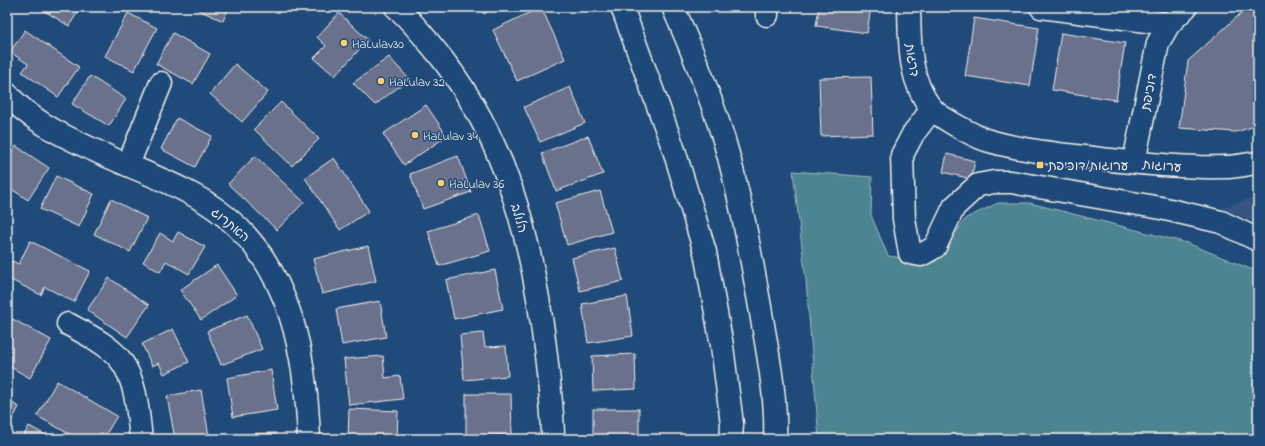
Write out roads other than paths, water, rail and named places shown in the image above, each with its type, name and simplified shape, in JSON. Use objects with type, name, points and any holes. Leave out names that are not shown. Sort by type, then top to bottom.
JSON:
[{"type":"street","name":"הלולב","points":[[396,7],[448,65],[469,96],[500,156],[527,240],[538,292],[550,389],[553,439]]},
{"type":"street","points":[[622,7],[674,150],[705,252],[722,346],[732,424],[731,439]]},
{"type":"street","points":[[673,7],[688,41],[726,148],[748,242],[766,339],[776,422],[776,439]]},
{"type":"street","name":"דרגות","points":[[908,7],[910,50],[913,73],[919,91],[932,109]]},
{"type":"street","points":[[1041,7],[1169,24]]},
{"type":"street","name":"דוכיפת","points":[[1134,162],[1158,43],[1169,24],[1186,7]]},
{"type":"street","points":[[128,165],[161,83]]},
{"type":"street","name":"האתרוג","points":[[7,94],[14,102],[43,123],[74,141],[192,194],[225,216],[255,244],[272,272],[294,327],[307,400],[309,439]]},
{"type":"street","points":[[932,109],[913,134],[902,155],[904,219],[910,253],[921,255],[935,247],[954,207],[978,185],[994,182],[1011,182],[1176,212],[1221,222],[1258,240]]},
{"type":"street","name":"ערוגות","points":[[932,109],[956,125],[984,139],[1065,155],[1185,167],[1227,167],[1258,163]]},
{"type":"street","points":[[68,324],[104,345],[122,362],[131,379],[137,404],[141,439]]},
{"type":"place","name":"HaLulav30","points":[[344,43]]},
{"type":"place","name":"HaLulav 32","points":[[381,81]]},
{"type":"place","name":"HaLulav 34","points":[[415,135]]},
{"type":"place","name":"ערוגות/דוכיפת","points":[[1040,165]]},
{"type":"place","name":"HaLulav 36","points":[[441,183]]}]
